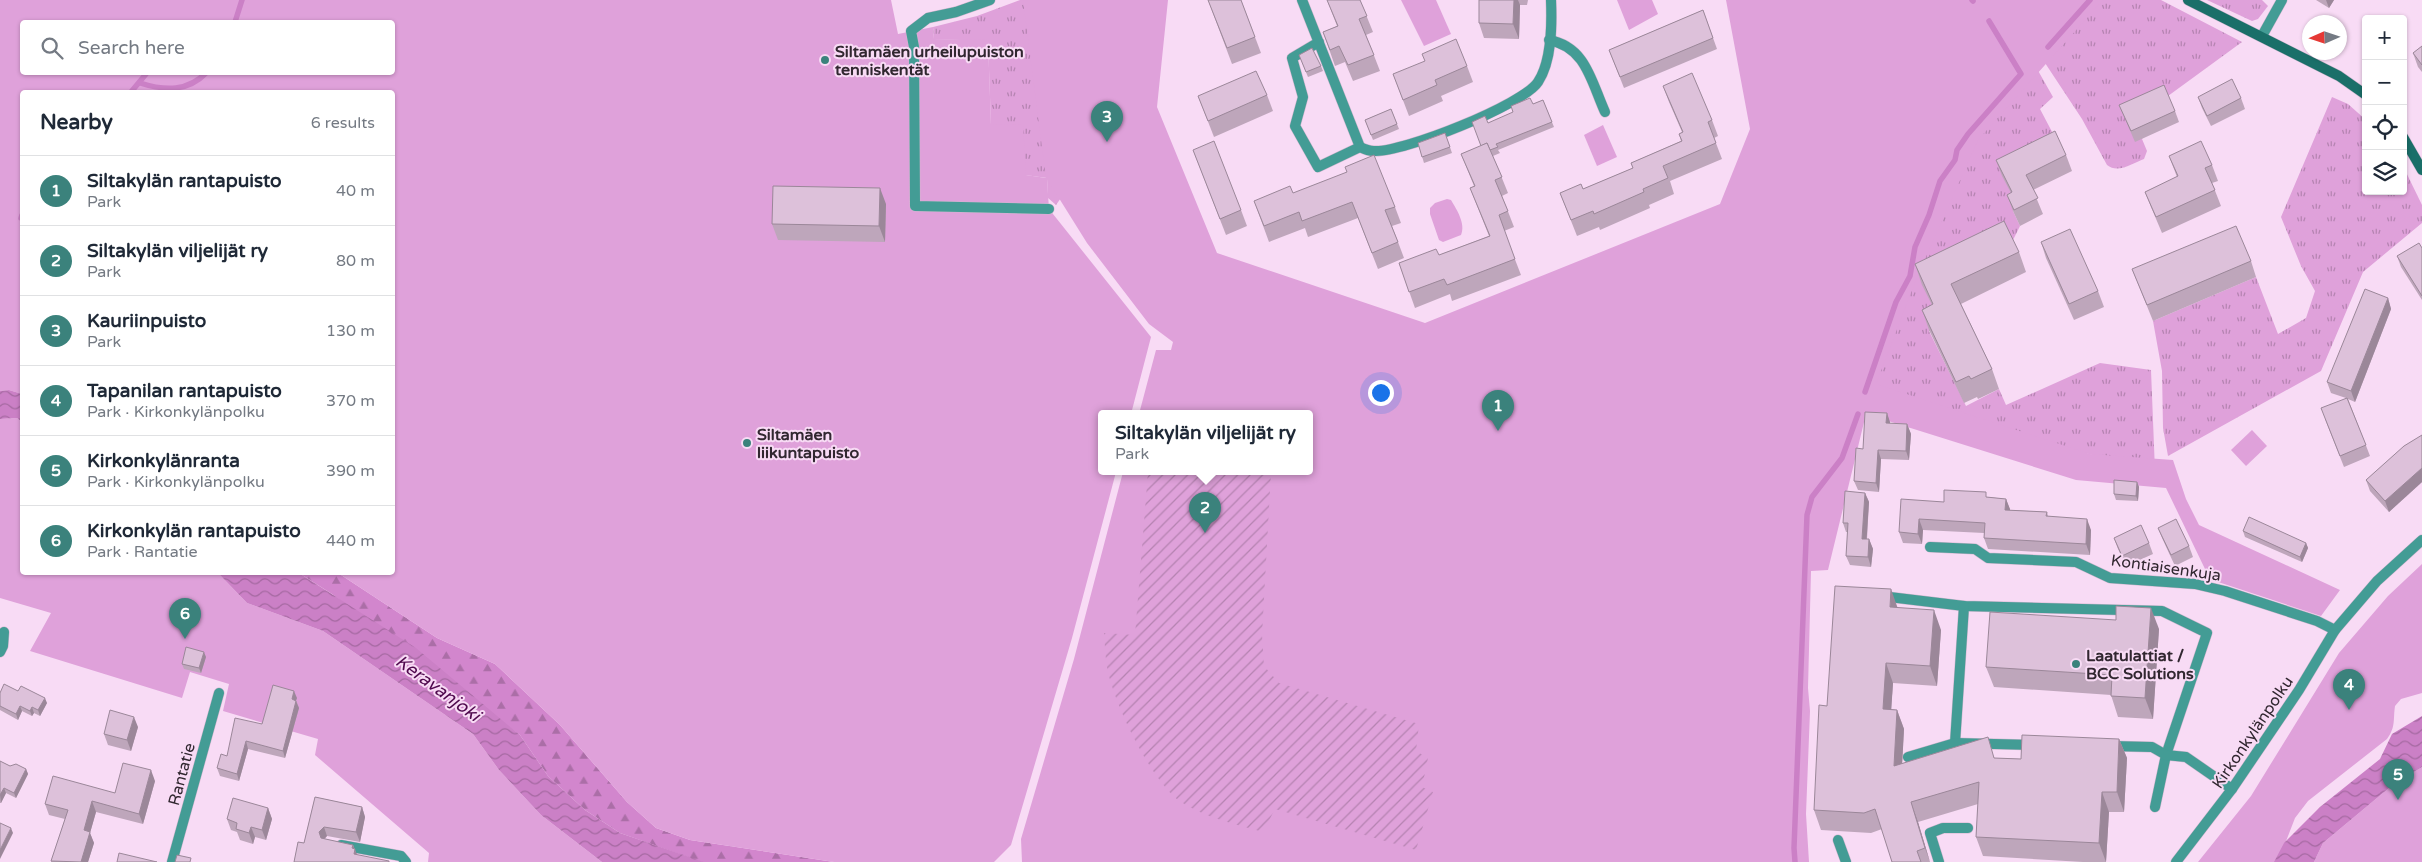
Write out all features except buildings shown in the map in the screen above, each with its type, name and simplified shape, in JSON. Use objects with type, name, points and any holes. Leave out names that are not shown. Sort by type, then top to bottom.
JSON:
[{"type":"street","points":[[990,0],[956,12],[928,18],[911,31],[914,47],[915,206],[1049,209]]},
{"type":"street","points":[[1302,0],[1360,147]]},
{"type":"street","points":[[1319,42],[1292,58],[1303,97],[1295,126],[1318,167],[1360,147],[1375,151],[1412,145],[1448,131],[1510,102],[1537,84],[1544,67],[1549,40],[1551,0]]},
{"type":"street","points":[[2188,0],[2339,76],[2362,92]]},
{"type":"street","points":[[2262,36],[2282,0]]},
{"type":"street","points":[[1549,40],[1561,42],[1580,56],[1605,112]]},
{"type":"street","points":[[2407,144],[2422,170]]},
{"type":"street","name":"Kirkonkylänpolku","points":[[2176,862],[2232,789],[2299,690],[2335,630],[2377,581],[2422,540]]},
{"type":"street","name":"Kontiaisenkuja","points":[[1930,547],[1975,549],[1988,558],[2076,562],[2110,578],[2195,584],[2225,591],[2317,621],[2335,630]]},
{"type":"street","points":[[1870,594],[1964,606],[2162,611],[2208,633],[2166,755],[2154,807]]},
{"type":"street","points":[[1955,743],[1964,606]]},
{"type":"street","points":[[0,652],[3,646],[4,632]]},
{"type":"street","name":"Rantatie","points":[[172,862],[219,694]]},
{"type":"street","points":[[1908,757],[1955,743],[2044,745]]},
{"type":"street","points":[[2103,746],[2152,747],[2166,755],[2186,757],[2232,789]]},
{"type":"street","points":[[1939,862],[1930,833],[1943,828],[1968,828]]},
{"type":"street","points":[[1838,840],[1846,862]]},
{"type":"street","points":[[329,842],[401,856],[406,862]]},
{"type":"green space","points":[[0,0],[891,0],[898,34],[933,27],[934,39],[988,40],[991,125],[1023,124],[1026,175],[1046,178],[1023,0],[1168,0],[1157,107],[1217,253],[1425,323],[1720,204],[1750,129],[1726,0],[2103,0],[1978,140],[1917,277],[1876,384],[2090,454],[2173,460],[2186,499],[2199,525],[2340,590],[2321,616],[2203,577],[2205,569],[2166,488],[2076,480],[1866,414],[1828,570],[1811,571],[1808,688],[1810,711],[1806,814],[1809,862],[1022,862],[1021,839],[1074,659],[1122,475],[1313,475],[1313,410],[1140,410],[1156,350],[1171,350],[1173,342],[1149,324],[1087,243],[1047,179],[1049,209],[1151,337],[1132,410],[1098,410],[1098,475],[1115,475],[1072,638],[1011,845],[994,862],[834,862],[690,840],[656,828],[627,802],[560,725],[495,664],[437,638],[341,575],[395,575],[395,90],[20,90],[20,393],[9,390],[0,391]]},
{"type":"green space","points":[[1020,0],[1032,0],[1063,195],[1056,205],[1048,198],[1047,178],[1025,175],[991,125],[988,41],[934,39],[933,27],[977,16]]},
{"type":"green space","points":[[1401,0],[1436,0],[1451,34],[1424,46]]},
{"type":"green space","points":[[1617,0],[1652,0],[1658,14],[1629,30]]},
{"type":"green space","points":[[2009,0],[2161,0],[2242,42],[2168,96],[2142,139],[2147,151],[2144,159],[2126,167],[2116,168],[2107,165],[2082,119],[2020,25]]},
{"type":"green space","points":[[2207,0],[2262,0],[2268,6],[2258,19],[2252,21]]},
{"type":"green space","points":[[2032,60],[2053,97],[2040,109],[2060,147],[2018,208],[2013,211],[2020,226],[2012,242],[1941,325],[1929,331],[1966,406],[1999,389],[2006,405],[2100,363],[2151,370],[2155,471],[1692,352]]},
{"type":"green space","points":[[2332,97],[2348,104],[2362,116],[2362,195],[2407,195],[2407,174],[2422,205],[2422,223],[2363,272],[2321,371],[2168,456],[2163,428],[2162,371],[2153,321],[2256,277],[2278,334],[2306,318],[2315,291],[2301,266],[2281,217]]},
{"type":"green space","points":[[1603,125],[1617,157],[1597,166],[1584,135]]},
{"type":"green space","points":[[1447,199],[1451,200],[1458,213],[1462,222],[1462,231],[1461,235],[1443,242],[1439,240],[1430,214],[1430,208],[1435,203]]},
{"type":"green space","points":[[17,418],[20,420],[20,575],[220,575],[247,603],[323,631],[473,734],[499,770],[541,815],[602,862],[428,862],[429,853],[315,755],[318,739],[223,711],[229,684],[190,672],[182,698],[30,651],[51,613],[0,598],[0,419]]},
{"type":"green space","points":[[2252,430],[2267,446],[2246,466],[2231,450]]},
{"type":"green space","points":[[1148,475],[1271,475],[1262,635],[1264,666],[1279,683],[1419,724],[1416,751],[1428,758],[1422,787],[1433,792],[1416,850],[1275,809],[1263,832],[1211,816],[1181,802],[1169,792],[1146,760],[1125,720],[1111,682],[1105,654],[1104,633],[1135,635]]},
{"type":"green space","points":[[2422,564],[2422,693],[2401,699],[2395,706],[2393,727],[2387,739],[2308,801],[2295,818],[2278,862],[2198,862],[2251,796],[2339,653],[2388,596]]},
{"type":"green space","points":[[302,575],[341,575],[437,638],[495,664],[560,725],[627,802],[656,828],[690,840],[834,862],[702,862],[620,833],[585,810],[548,776],[520,735],[332,594]]},
{"type":"green space","points":[[2422,767],[2422,862],[2314,862],[2323,843],[2395,783]]},
{"type":"water","points":[[9,390],[20,393],[20,420],[17,418],[0,419],[0,391]]},
{"type":"water","name":"Keravanjoki","points":[[220,575],[302,575],[416,648],[520,735],[548,776],[585,810],[620,833],[704,862],[602,862],[541,815],[499,770],[473,734],[323,631],[247,603]]},
{"type":"water","points":[[2422,716],[2422,767],[2395,783],[2323,843],[2314,862],[2274,862],[2284,843],[2320,807],[2380,759],[2392,734]]},
{"type":"waterway","points":[[236,20],[242,0]]},
{"type":"waterway","points":[[2048,47],[2090,0]]},
{"type":"waterway","points":[[1865,392],[1896,302],[1910,276],[1915,247],[1929,215],[1940,181],[1955,160],[1957,150],[1968,134],[2021,74],[1989,21]]},
{"type":"waterway","points":[[133,90],[145,75]]},
{"type":"waterway","points":[[140,83],[176,88],[192,83],[204,75]]},
{"type":"waterway","points":[[1795,862],[1807,515],[1812,497],[1842,458],[1858,414]]},
{"type":"place","name":"Siltamäen urheilupuiston tenniskentät","points":[[825,60]]},
{"type":"place","name":"Kauriinpuisto","points":[[1107,142]]},
{"type":"place","name":"Siltakylän rantapuisto","points":[[1498,431]]},
{"type":"place","name":"Siltamäen liikuntapuisto","points":[[747,443]]},
{"type":"place","name":"Siltakylän viljelijät ry","points":[[1205,533]]},
{"type":"place","name":"Kirkonkylän rantapuisto","points":[[185,639]]},
{"type":"place","name":"Laatulattiat / BCC Solutions","points":[[2076,664]]},
{"type":"place","name":"Tapanilan rantapuisto","points":[[2349,710]]},
{"type":"place","name":"Kirkonkylänranta","points":[[2398,800]]}]
